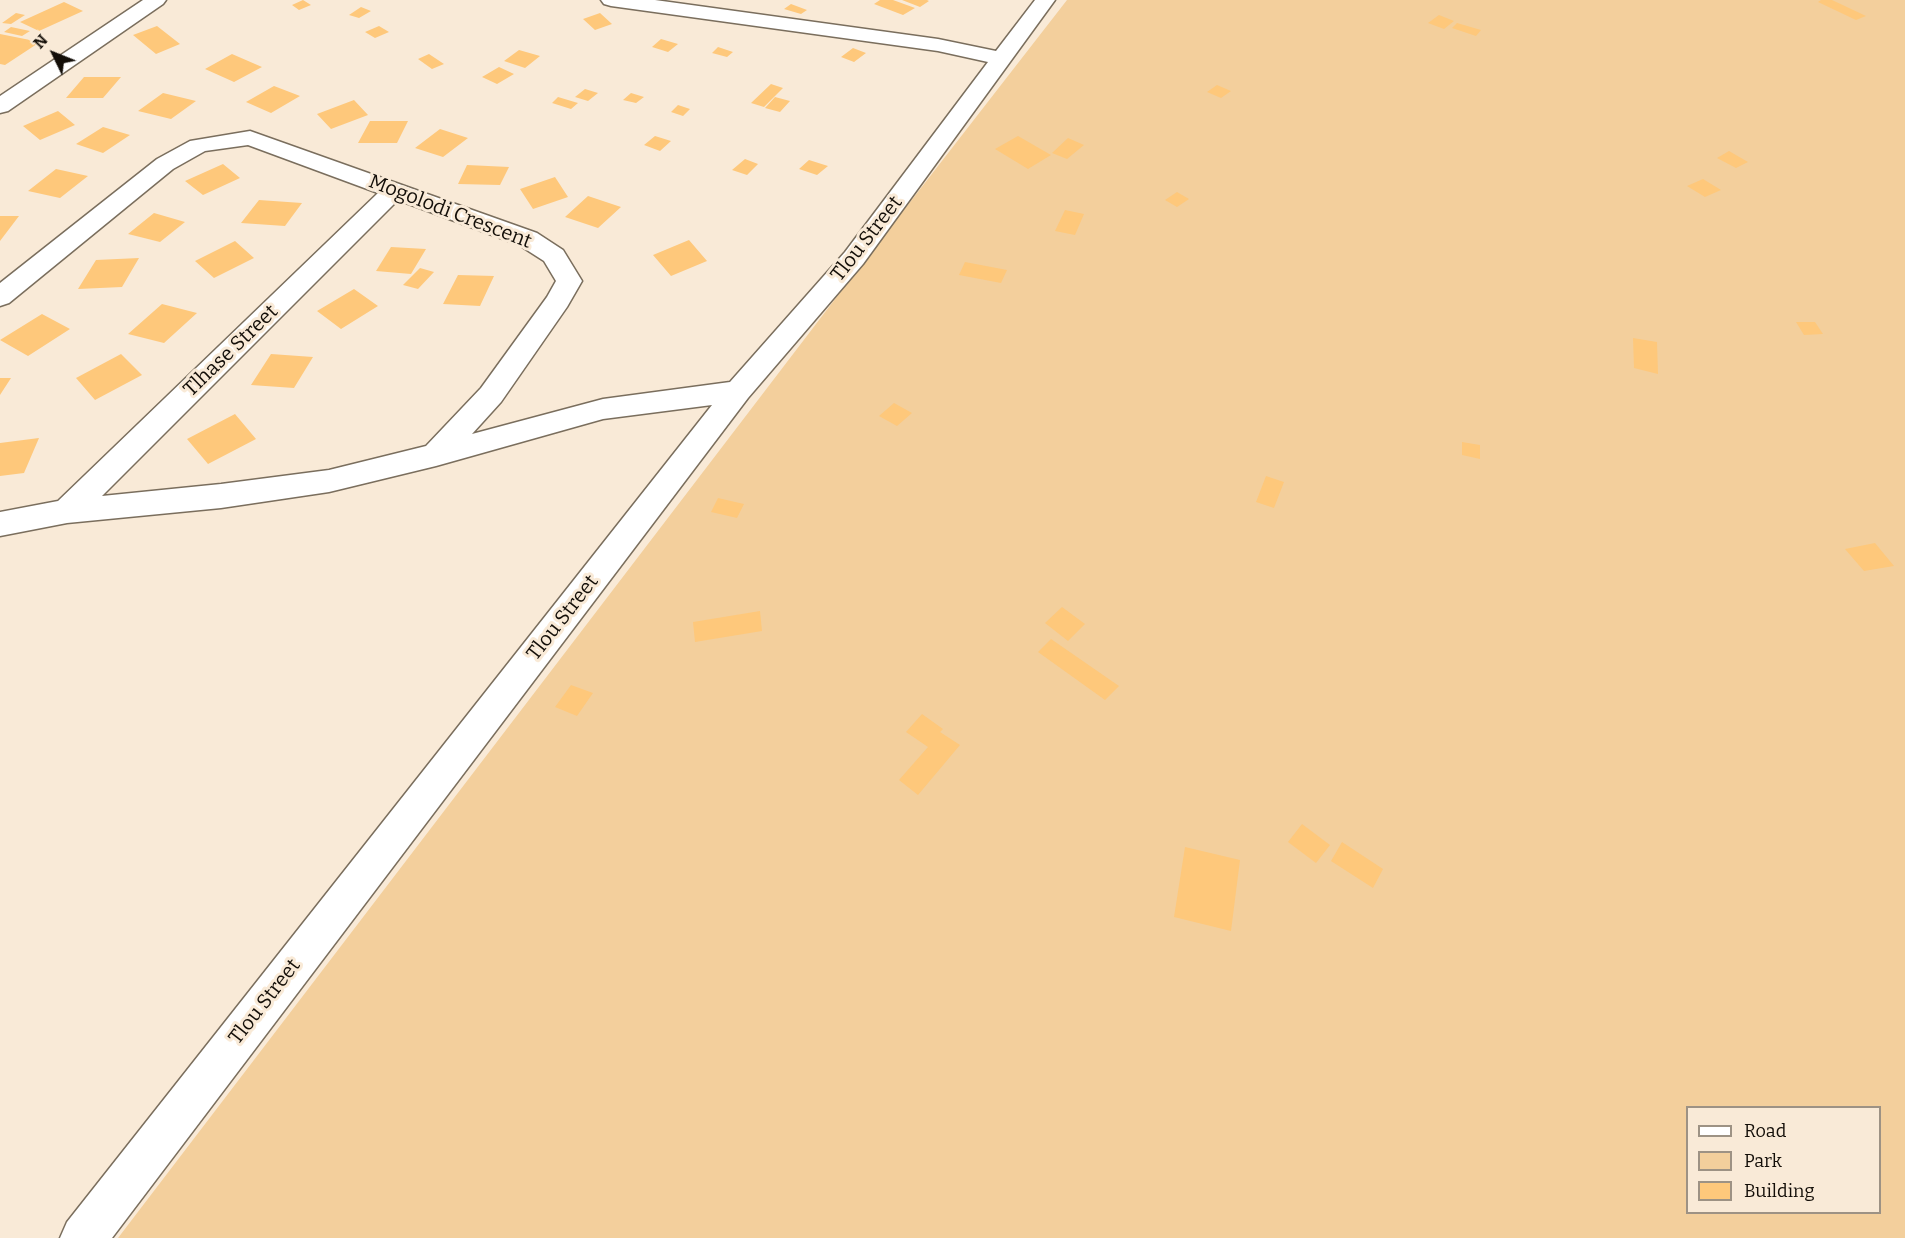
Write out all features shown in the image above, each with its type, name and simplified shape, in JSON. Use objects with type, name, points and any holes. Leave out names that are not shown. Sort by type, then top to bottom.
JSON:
[{"type":"street","points":[[0,106],[156,0]]},
{"type":"street","points":[[610,0],[938,45],[1003,58]]},
{"type":"street","name":"Tlou Street","points":[[82,1238],[738,391],[855,258],[1045,0]]},
{"type":"street","name":"Mogolodi Crescent","points":[[0,297],[165,164],[198,146],[250,138],[395,190],[528,239],[554,256],[569,281],[558,302],[491,395],[436,454]]},
{"type":"street","name":"Tlhase Street","points":[[67,511],[395,190]]},
{"type":"street","points":[[0,524],[67,511],[221,496],[329,481],[603,409],[738,391]]},
{"type":"green space","points":[[1067,0],[1905,0],[1905,1238],[118,1238],[858,269]]},
{"type":"building","points":[[303,0],[311,5],[299,10],[292,5]]},
{"type":"building","points":[[880,0],[893,0],[915,8],[903,15],[874,4]]},
{"type":"building","points":[[902,0],[927,0],[929,1],[920,7]]},
{"type":"building","points":[[1832,0],[1866,16],[1856,20],[1818,2]]},
{"type":"building","points":[[64,2],[83,11],[39,31],[20,22]]},
{"type":"building","points":[[791,4],[807,10],[801,14],[784,9]]},
{"type":"building","points":[[361,7],[371,11],[359,18],[349,15]]},
{"type":"building","points":[[16,13],[25,15],[11,24],[2,23]]},
{"type":"building","points":[[600,13],[612,24],[595,30],[583,19]]},
{"type":"building","points":[[1439,15],[1454,21],[1444,29],[1428,23]]},
{"type":"building","points":[[1457,23],[1481,30],[1476,36],[1452,28]]},
{"type":"building","points":[[157,26],[180,44],[156,54],[133,35]]},
{"type":"building","points":[[379,26],[389,32],[375,38],[365,32]]},
{"type":"building","points":[[11,27],[30,31],[22,36],[4,32]]},
{"type":"building","points":[[0,34],[40,42],[5,65],[0,64]]},
{"type":"building","points":[[661,39],[678,44],[668,52],[652,47]]},
{"type":"building","points":[[718,47],[733,52],[727,57],[712,53]]},
{"type":"building","points":[[853,48],[866,53],[854,62],[841,57]]},
{"type":"building","points":[[519,50],[540,56],[525,68],[504,61]]},
{"type":"building","points":[[232,54],[262,67],[234,82],[205,69]]},
{"type":"building","points":[[429,54],[444,64],[432,69],[418,59]]},
{"type":"building","points":[[499,67],[514,74],[497,84],[482,77]]},
{"type":"building","points":[[84,77],[121,77],[103,98],[66,98]]},
{"type":"building","points":[[771,84],[783,88],[764,107],[751,103]]},
{"type":"building","points":[[1217,85],[1231,91],[1221,98],[1207,92]]},
{"type":"building","points":[[274,86],[300,96],[271,113],[246,102]]},
{"type":"building","points":[[585,89],[598,93],[588,101],[575,97]]},
{"type":"building","points":[[163,93],[196,101],[171,119],[138,111]]},
{"type":"building","points":[[631,93],[644,97],[636,103],[623,100]]},
{"type":"building","points":[[558,97],[578,103],[571,109],[552,103]]},
{"type":"building","points":[[775,97],[790,101],[780,112],[765,108]]},
{"type":"building","points":[[354,100],[368,115],[331,129],[317,114]]},
{"type":"building","points":[[678,105],[690,109],[683,116],[671,112]]},
{"type":"building","points":[[58,111],[75,125],[40,140],[23,126]]},
{"type":"building","points":[[370,121],[408,121],[397,143],[358,143]]},
{"type":"building","points":[[103,127],[130,135],[103,153],[76,144]]},
{"type":"building","points":[[440,129],[468,138],[443,157],[415,148]]},
{"type":"building","points":[[655,136],[671,141],[660,151],[644,145]]},
{"type":"building","points":[[1018,136],[1051,155],[1028,169],[995,149]]},
{"type":"building","points":[[1068,138],[1084,145],[1067,159],[1052,153]]},
{"type":"building","points":[[1729,151],[1748,162],[1736,168],[1717,158]]},
{"type":"building","points":[[745,159],[758,164],[747,175],[732,170]]},
{"type":"building","points":[[809,160],[828,166],[817,175],[799,169]]},
{"type":"building","points":[[223,164],[240,178],[203,195],[185,181]]},
{"type":"building","points":[[467,165],[509,167],[500,185],[458,184]]},
{"type":"building","points":[[56,169],[88,176],[60,198],[28,191]]},
{"type":"building","points":[[555,177],[568,197],[533,209],[520,189]]},
{"type":"building","points":[[1703,179],[1721,190],[1705,197],[1687,186]]},
{"type":"building","points":[[1177,192],[1189,199],[1177,207],[1165,200]]},
{"type":"building","points":[[588,196],[621,207],[598,228],[565,217]]},
{"type":"building","points":[[259,200],[302,203],[285,226],[241,223]]},
{"type":"building","points":[[1065,210],[1084,214],[1075,235],[1055,231]]},
{"type":"building","points":[[154,213],[185,222],[160,242],[128,234]]},
{"type":"building","points":[[0,216],[19,216],[0,241]]},
{"type":"building","points":[[689,240],[707,261],[671,276],[653,255]]},
{"type":"building","points":[[235,241],[254,258],[214,278],[195,261]]},
{"type":"building","points":[[391,247],[426,249],[411,274],[376,271]]},
{"type":"building","points":[[139,258],[122,287],[78,289],[96,260]]},
{"type":"building","points":[[965,262],[1007,270],[1001,283],[959,275]]},
{"type":"building","points":[[420,268],[434,272],[418,289],[403,285]]},
{"type":"building","points":[[458,275],[494,276],[480,306],[443,304]]},
{"type":"building","points":[[354,289],[378,306],[341,329],[317,311]]},
{"type":"building","points":[[162,304],[197,313],[164,343],[128,334]]},
{"type":"building","points":[[42,314],[70,329],[28,356],[0,340]]},
{"type":"building","points":[[1796,322],[1815,322],[1823,334],[1804,335]]},
{"type":"building","points":[[1633,338],[1657,342],[1658,374],[1634,368]]},
{"type":"building","points":[[121,354],[142,375],[95,400],[76,378]]},
{"type":"building","points":[[271,354],[313,357],[294,388],[251,385]]},
{"type":"building","points":[[0,378],[11,378],[0,395]]},
{"type":"building","points":[[894,403],[912,413],[897,426],[879,416]]},
{"type":"building","points":[[235,414],[256,439],[208,464],[187,439]]},
{"type":"building","points":[[39,438],[24,473],[0,476],[0,443]]},
{"type":"building","points":[[1462,442],[1480,445],[1480,459],[1462,455]]},
{"type":"building","points":[[1266,476],[1284,482],[1274,508],[1256,502]]},
{"type":"building","points":[[718,498],[744,504],[737,518],[711,512]]},
{"type":"building","points":[[1875,543],[1894,566],[1864,571],[1845,549]]},
{"type":"building","points":[[1062,607],[1085,624],[1068,641],[1045,623]]},
{"type":"building","points":[[760,611],[762,631],[695,642],[693,622]]},
{"type":"building","points":[[1051,639],[1119,686],[1105,700],[1038,652]]},
{"type":"building","points":[[571,685],[593,693],[577,716],[555,707]]},
{"type":"building","points":[[922,714],[943,729],[940,732],[960,745],[918,795],[899,780],[928,747],[906,732]]},
{"type":"building","points":[[1302,824],[1330,845],[1316,863],[1288,842]]},
{"type":"building","points":[[1342,842],[1383,869],[1373,888],[1331,861]]},
{"type":"building","points":[[1185,847],[1240,860],[1231,931],[1174,917]]}]
